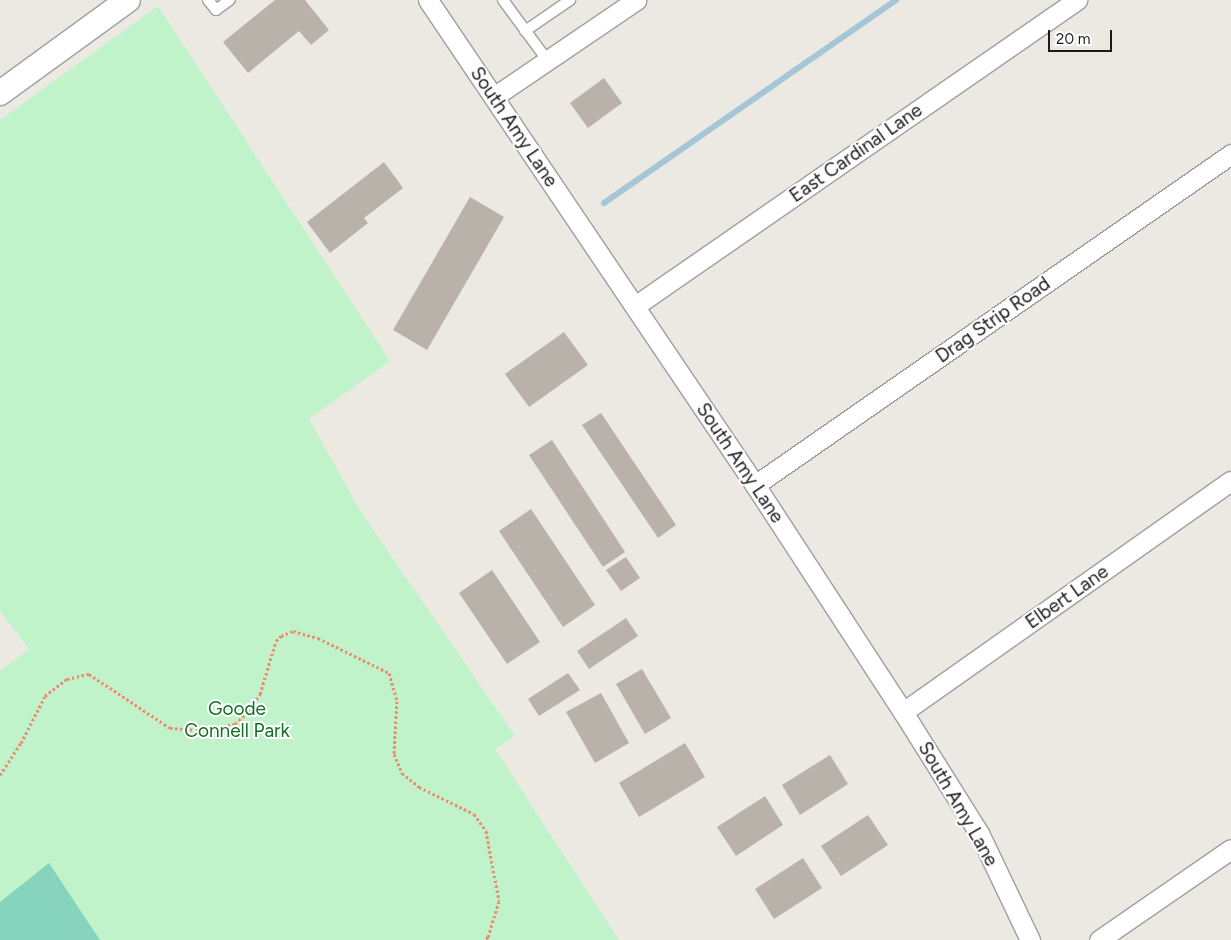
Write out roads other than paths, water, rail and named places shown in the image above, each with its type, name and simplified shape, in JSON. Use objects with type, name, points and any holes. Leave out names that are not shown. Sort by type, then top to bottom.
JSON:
[{"type":"street","points":[[0,94],[128,0]]},
{"type":"street","points":[[495,96],[636,0]]},
{"type":"street","name":"East Cardinal Lane","points":[[635,306],[1077,0]]},
{"type":"street","name":"South Amy Lane","points":[[429,1],[495,96],[756,485],[903,712],[979,833],[1030,940]]},
{"type":"street","name":"Drag Strip Road","points":[[756,485],[1231,154]]},
{"type":"street","name":"Elbert Lane","points":[[903,712],[1231,481]]},
{"type":"street","points":[[1100,940],[1231,849]]},
{"type":"lane","points":[[208,0],[216,10],[230,0]]},
{"type":"lane","points":[[503,0],[547,60]]},
{"type":"lane","points":[[525,31],[570,0]]},
{"type":"waterway","points":[[604,203],[896,0]]},
{"type":"park label","name":"Goode Connell Park","points":[[237,720]]}]
